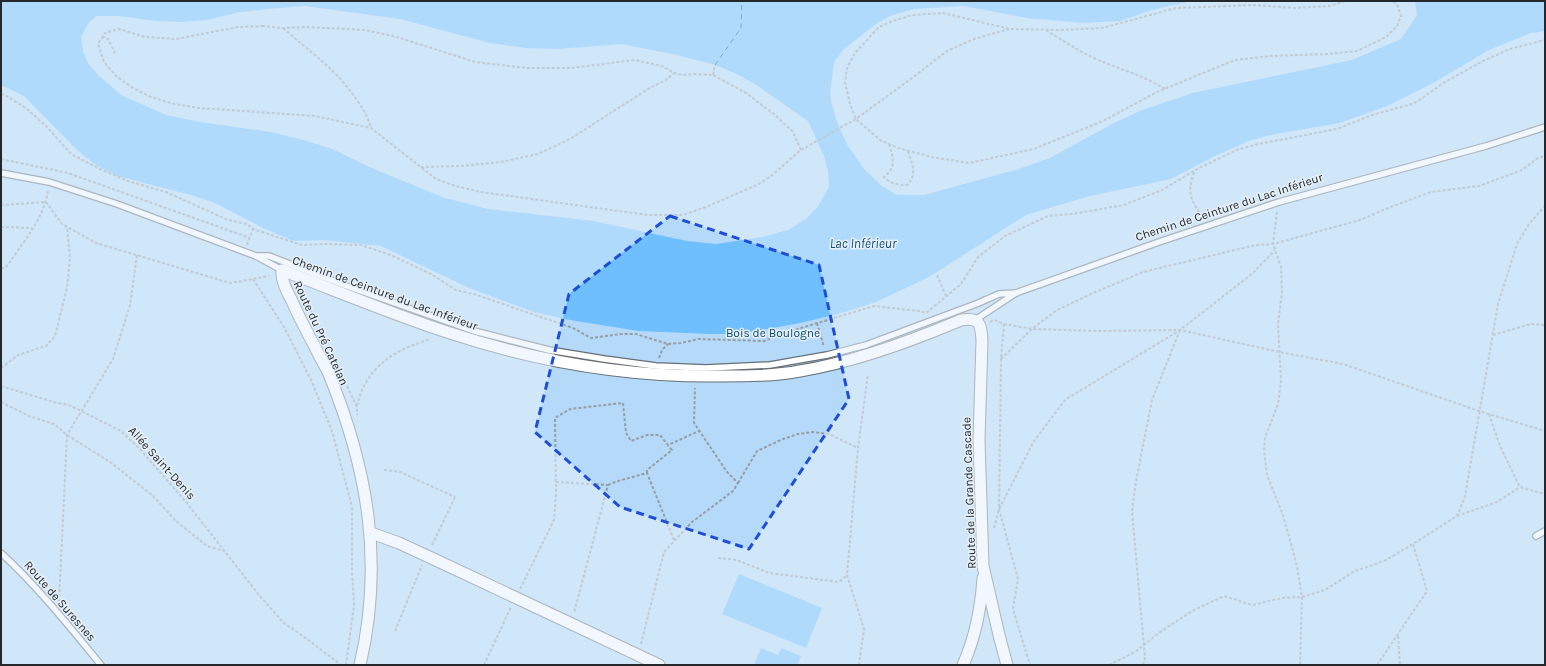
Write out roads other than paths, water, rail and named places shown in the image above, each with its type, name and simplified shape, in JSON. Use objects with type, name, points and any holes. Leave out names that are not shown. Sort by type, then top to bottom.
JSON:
[{"type":"street","name":"Chemin de Ceinture du Lac Inférieur","points":[[282,270],[448,332],[469,338],[571,364],[652,374],[721,376],[765,375],[798,372],[830,365],[883,350],[961,320],[971,318],[974,320]]},
{"type":"street","name":"Route du Pré Catelan","points":[[282,270],[283,282],[306,332],[328,373],[355,451],[367,504],[371,533],[372,574],[368,625],[360,665]]},
{"type":"street","name":"Route de la Grande Cascade","points":[[974,320],[980,326],[982,341],[979,440],[983,566],[1007,665]]},
{"type":"street","points":[[371,533],[406,546],[660,665]]},
{"type":"street","points":[[963,665],[977,620],[981,597],[983,566]]},
{"type":"lane","name":"Chemin de Ceinture du Lac Inférieur","points":[[974,320],[1016,293],[1279,202],[1486,146],[1545,127]]},
{"type":"lane","name":"Chemin de Ceinture du Lac Inférieur","points":[[1,173],[49,182],[117,204],[244,251],[282,270]]},
{"type":"lane","name":"Chemin de Ceinture du Lac Inférieur","points":[[256,256],[269,256],[341,284],[474,331],[549,350],[656,366],[706,368],[770,365],[827,355],[866,345],[999,294],[1016,293]]},
{"type":"lane","points":[[1536,536],[1545,531]]},
{"type":"lane","name":"Route de Suresnes","points":[[1,553],[20,570],[59,613],[101,665]]},
{"type":"water","name":"Lac Inférieur","points":[[1,1],[1191,1],[1152,10],[1120,21],[1083,23],[1027,18],[963,6],[914,9],[890,16],[876,24],[844,49],[834,62],[830,93],[831,101],[837,122],[848,146],[864,169],[882,186],[897,195],[924,195],[1019,169],[1050,158],[1114,123],[1142,110],[1193,93],[1352,60],[1401,39],[1417,15],[1415,1],[1545,1],[1545,31],[1531,33],[1489,50],[1435,82],[1387,106],[1340,123],[1270,135],[1249,141],[1215,156],[1171,179],[1090,196],[1026,215],[929,277],[876,302],[838,314],[800,323],[735,334],[638,331],[570,320],[534,312],[469,288],[381,246],[324,240],[294,241],[265,229],[215,203],[191,195],[117,176],[96,165],[78,151],[24,96],[1,85]],"holes":[[[305,6],[400,19],[490,43],[526,48],[558,49],[622,44],[677,55],[715,65],[735,73],[755,84],[808,121],[824,156],[828,171],[829,187],[817,208],[806,219],[788,230],[762,237],[716,244],[687,241],[593,221],[488,209],[442,197],[374,169],[332,149],[307,141],[271,132],[200,122],[166,115],[121,95],[98,75],[88,63],[83,51],[81,37],[89,22],[97,16],[120,16],[155,21],[181,22],[207,20],[240,12]]]},
{"type":"water","points":[[739,574],[822,608],[806,648],[722,614]]},
{"type":"water","points":[[761,648],[778,655],[781,648],[801,656],[799,665],[754,665]]},
{"type":"park label","name":"Bois de Boulogne","points":[[773,333]]}]
